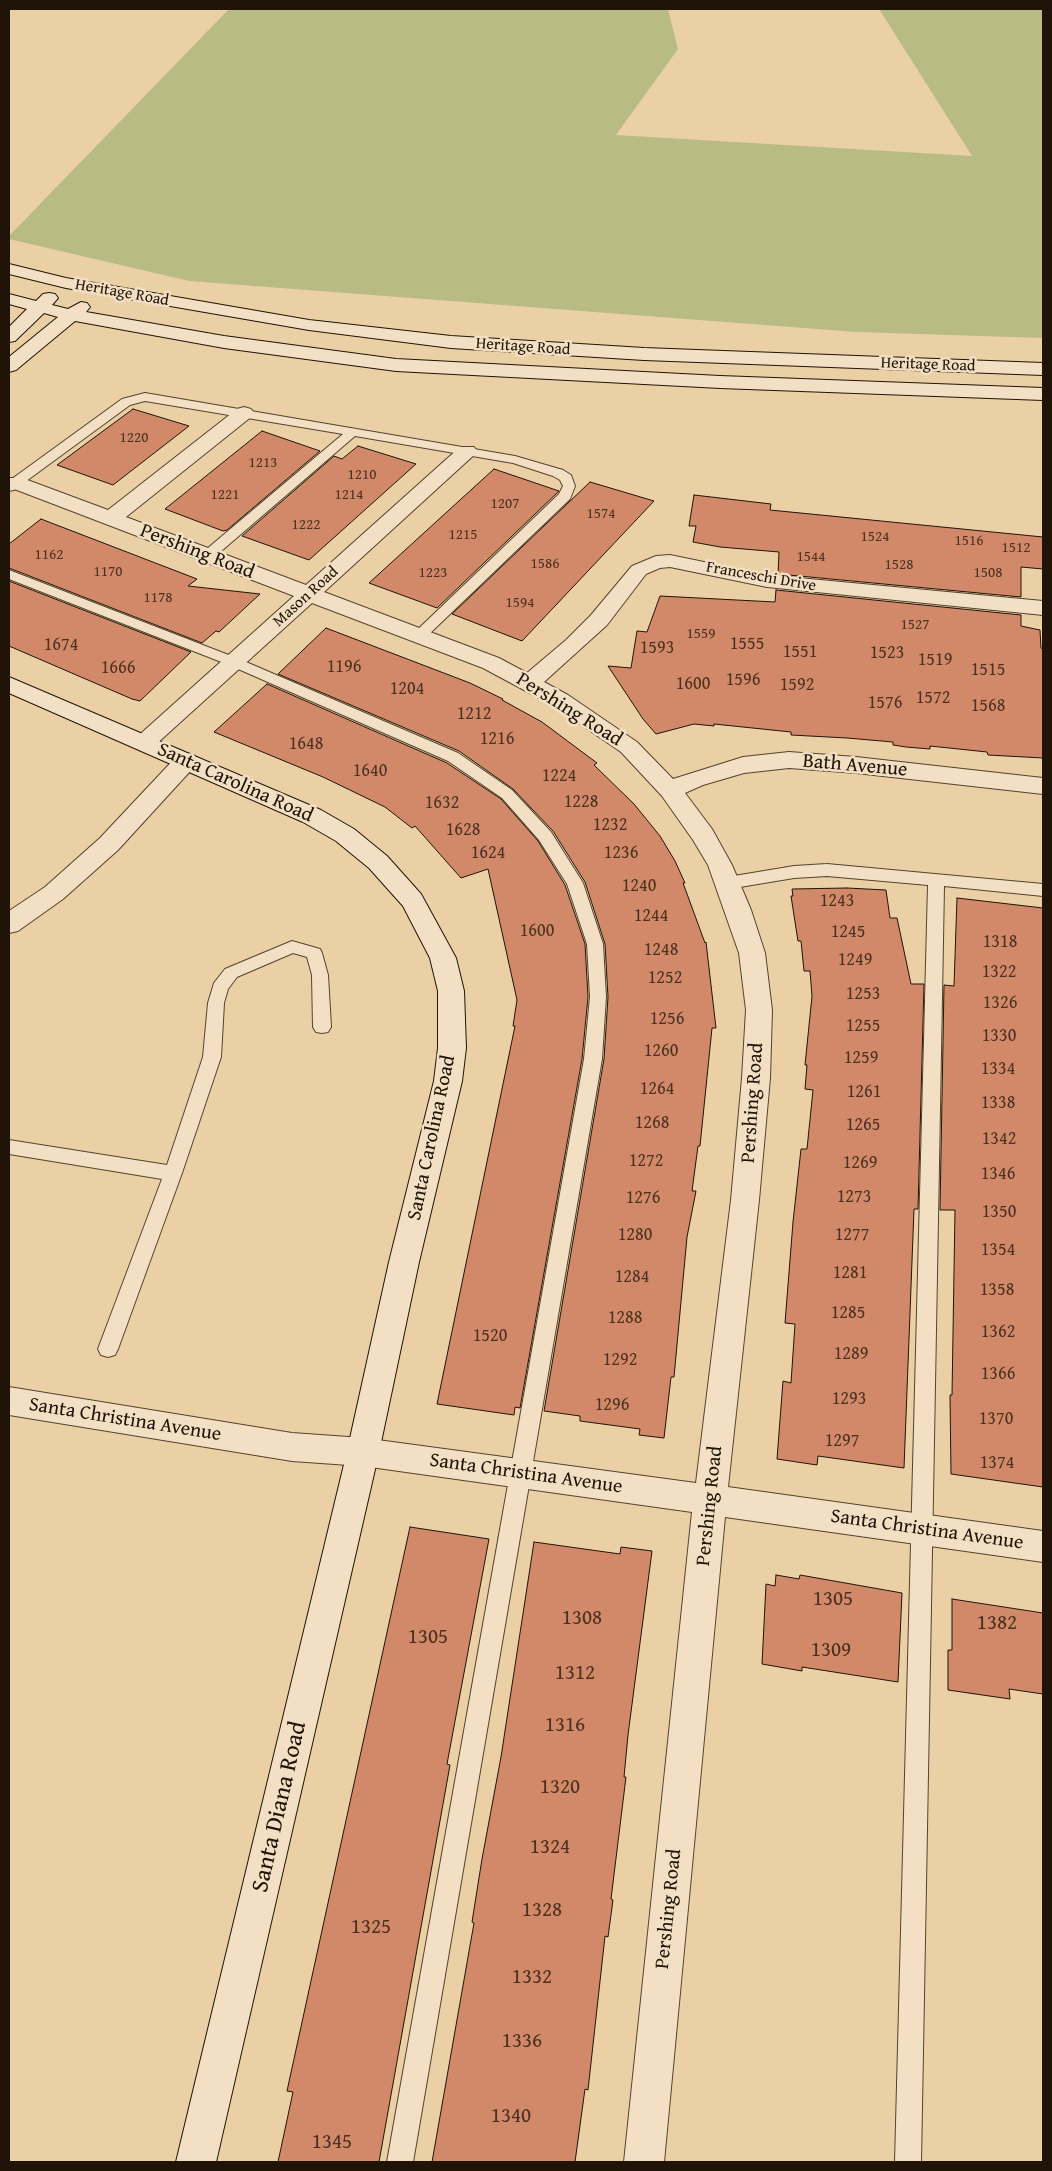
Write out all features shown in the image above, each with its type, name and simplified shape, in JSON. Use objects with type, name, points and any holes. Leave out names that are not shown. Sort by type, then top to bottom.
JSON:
[{"type":"street","name":"Heritage Road","points":[[9,269],[99,290],[309,325],[450,342],[644,354],[1043,369]]},
{"type":"street","points":[[9,337],[66,283]]},
{"type":"street","points":[[9,366],[99,290]]},
{"type":"street","name":"Heritage Road","points":[[9,299],[71,315],[224,342],[396,365],[710,382],[1043,394]]},
{"type":"street","points":[[110,518],[244,413]]},
{"type":"street","name":"Mason Road","points":[[145,742],[467,451]]},
{"type":"street","name":"Pershing Road","points":[[12,484],[110,518],[491,663],[530,684],[587,717],[629,747],[670,790],[703,835],[728,883],[752,953],[759,1010],[745,1200],[710,1499],[644,2162]]},
{"type":"street","name":"Franceschi Drive","points":[[530,684],[600,620],[639,570],[656,562],[670,560],[767,581],[1043,608]]},
{"type":"street","name":"Santa Carolina Road","points":[[9,684],[312,816],[345,835],[378,862],[399,883],[419,910],[443,958],[451,991],[452,1048],[448,1081],[404,1262],[363,1452]]},
{"type":"street","name":"Bath Avenue","points":[[670,790],[695,779],[743,765],[789,760],[856,764],[1043,786]]},
{"type":"street","points":[[9,924],[54,893],[109,844],[186,761]]},
{"type":"street","name":"Santa Christina Avenue","points":[[9,1401],[292,1447],[363,1452],[1043,1547]]},
{"type":"street","name":"Santa Diana Road","points":[[196,2162],[363,1452]]},
{"type":"lane","points":[[12,484],[134,398],[155,398],[467,451],[515,460],[558,473],[566,478],[569,486],[565,496],[419,636]]},
{"type":"lane","points":[[206,556],[354,432]]},
{"type":"lane","points":[[9,574],[234,662],[453,757],[507,794],[545,836],[576,883],[595,944],[598,997],[594,1050],[400,2162]]},
{"type":"lane","points":[[728,883],[794,872],[826,870],[1043,890]]},
{"type":"lane","points":[[908,2162],[936,879]]},
{"type":"lane","points":[[108,1348],[173,1172],[212,1057],[216,1003],[220,987],[231,973],[292,947],[314,953],[320,975],[322,1027]]},
{"type":"lane","points":[[9,1147],[173,1172]]},
{"type":"green space","points":[[229,9],[668,9],[678,49],[616,135],[972,156],[879,9],[1043,9],[1043,338],[856,332],[189,281],[9,239],[9,236]]},
{"type":"building","points":[[133,409],[189,426],[113,485],[57,465]]},
{"type":"building","points":[[262,431],[320,451],[227,530],[223,531],[165,509]]},
{"type":"building","points":[[358,446],[416,464],[309,560],[242,536],[334,456],[342,459]]},
{"type":"building","points":[[494,469],[559,491],[437,608],[369,583]]},
{"type":"building","points":[[590,482],[654,501],[522,641],[452,614]]},
{"type":"building","points":[[694,495],[771,504],[770,510],[1043,537],[1043,569],[1021,567],[1021,597],[778,574],[779,552],[720,547],[693,542],[696,526],[689,526]]},
{"type":"building","points":[[41,519],[197,579],[188,586],[260,594],[219,632],[216,631],[202,643],[9,568],[9,544]]},
{"type":"building","points":[[9,581],[191,652],[140,701],[132,699],[9,646]]},
{"type":"building","points":[[776,590],[1021,615],[1021,626],[1040,630],[1041,648],[1043,649],[1043,758],[988,755],[987,752],[930,746],[930,749],[906,747],[893,745],[893,742],[791,735],[791,732],[714,724],[714,726],[694,724],[656,734],[643,719],[608,666],[631,668],[637,631],[647,632],[660,596],[775,602]]},
{"type":"building","points":[[326,628],[470,683],[503,699],[542,722],[597,763],[594,765],[634,804],[660,836],[675,861],[685,883],[683,883],[706,942],[716,1028],[712,1028],[700,1146],[698,1146],[692,1191],[696,1191],[687,1237],[674,1377],[671,1377],[664,1438],[639,1435],[640,1429],[580,1421],[580,1416],[544,1411],[604,1059],[608,997],[605,944],[585,882],[553,831],[513,789],[459,751],[278,674]]},
{"type":"building","points":[[267,684],[447,763],[501,799],[538,841],[565,885],[585,944],[588,997],[582,1059],[520,1408],[515,1407],[514,1415],[437,1404],[515,1026],[513,1026],[517,1000],[488,869],[461,878],[415,826],[412,828],[385,807],[323,777],[214,732]]},
{"type":"building","points":[[847,888],[886,890],[890,918],[897,918],[911,984],[924,984],[918,1209],[914,1209],[904,1468],[818,1456],[817,1465],[777,1459],[783,1381],[791,1383],[795,1324],[785,1323],[793,1222],[801,1149],[807,1149],[813,1090],[805,1089],[807,1065],[805,1065],[812,996],[810,971],[804,971],[801,941],[798,941],[791,896],[793,896],[792,889]]},
{"type":"building","points":[[957,898],[1043,908],[1043,1487],[951,1474],[950,1395],[952,1395],[955,1210],[940,1210],[944,985],[954,986]]},
{"type":"building","points":[[410,1527],[489,1539],[447,1764],[450,1765],[379,2162],[278,2162],[293,2092],[287,2091]]},
{"type":"building","points":[[534,1542],[620,1554],[621,1547],[652,1551],[628,1735],[624,1777],[626,1777],[611,1899],[613,1900],[608,1937],[605,1936],[588,2090],[585,2089],[575,2162],[432,2162],[474,1923],[472,1922],[501,1757]]},
{"type":"building","points":[[776,1575],[799,1579],[800,1575],[902,1593],[898,1682],[802,1667],[802,1671],[762,1664],[766,1584],[775,1586]]},
{"type":"building","points":[[952,1599],[1043,1613],[1043,1694],[1009,1689],[1010,1699],[948,1690],[948,1650],[952,1650]]}]
